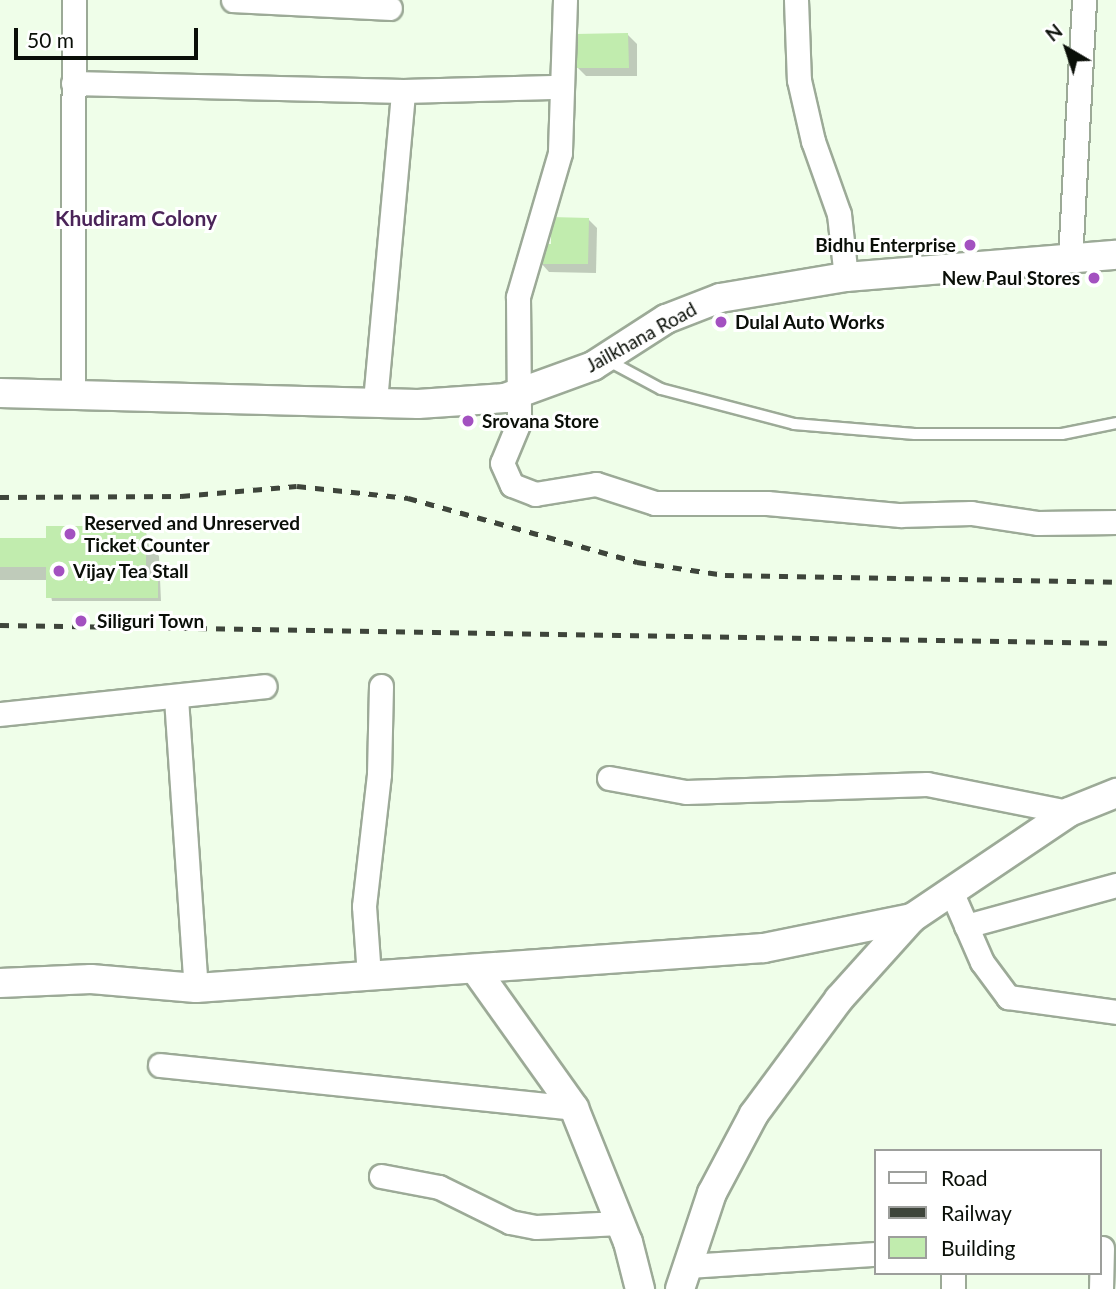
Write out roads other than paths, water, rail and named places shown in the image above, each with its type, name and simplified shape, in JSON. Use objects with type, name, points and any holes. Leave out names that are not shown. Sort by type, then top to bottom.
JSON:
[{"type":"street","points":[[73,394],[74,0]]},
{"type":"street","points":[[233,0],[390,8]]},
{"type":"street","points":[[565,0],[560,153],[518,297],[519,422],[502,463],[504,475],[522,492],[548,493],[596,484],[655,503],[767,503],[900,515],[971,513],[1038,523],[1116,522]]},
{"type":"street","points":[[796,0],[799,80],[813,141],[839,214],[846,277]]},
{"type":"street","points":[[1070,260],[1084,0]]},
{"type":"street","points":[[73,83],[403,91],[561,87]]},
{"type":"street","points":[[375,401],[403,91]]},
{"type":"street","name":"Jailkhana Road","points":[[0,393],[464,403],[517,395],[607,360],[694,306],[846,277],[1116,256]]},
{"type":"street","points":[[0,714],[176,698],[265,686]]},
{"type":"street","points":[[369,976],[364,906],[379,774],[382,686]]},
{"type":"street","points":[[176,698],[196,988]]},
{"type":"street","points":[[609,778],[686,792],[927,784],[1069,812]]},
{"type":"street","points":[[874,1254],[684,1277],[712,1193],[754,1114],[839,999],[912,918],[1069,812],[1116,793]]},
{"type":"street","points":[[966,926],[1116,885]]},
{"type":"street","points":[[951,891],[993,983],[1008,997],[1116,1012]]},
{"type":"street","points":[[0,983],[91,979],[196,988],[475,969],[764,948],[912,918]]},
{"type":"street","points":[[475,969],[574,1108],[620,1223],[640,1289]]},
{"type":"street","points":[[160,1065],[574,1108]]},
{"type":"street","points":[[381,1176],[439,1187],[510,1222],[536,1227],[620,1223]]},
{"type":"street","points":[[1101,1289],[1106,1248]]},
{"type":"lane","points":[[607,360],[661,389],[794,424],[903,434],[1062,434],[1116,423]]},
{"type":"railway","points":[[0,497],[181,496],[297,486],[408,498],[637,562],[725,575],[1116,582]]},
{"type":"railway","points":[[0,625],[1116,643]]},
{"type":"place","name":"Bidhu Enterprise","points":[[970,245]]},
{"type":"place","name":"New Paul Stores","points":[[1094,278]]},
{"type":"place","name":"Dulal Auto Works","points":[[721,322]]},
{"type":"place","name":"Srovana Store","points":[[468,421]]},
{"type":"place","name":"Reserved and Unreserved Ticket Counter","points":[[70,534]]},
{"type":"place","name":"Vijay Tea Stall","points":[[59,571]]},
{"type":"place","name":"Siliguri Town","points":[[81,621]]},
{"type":"district","name":"Khudiram Colony","points":[[136,218]]}]
